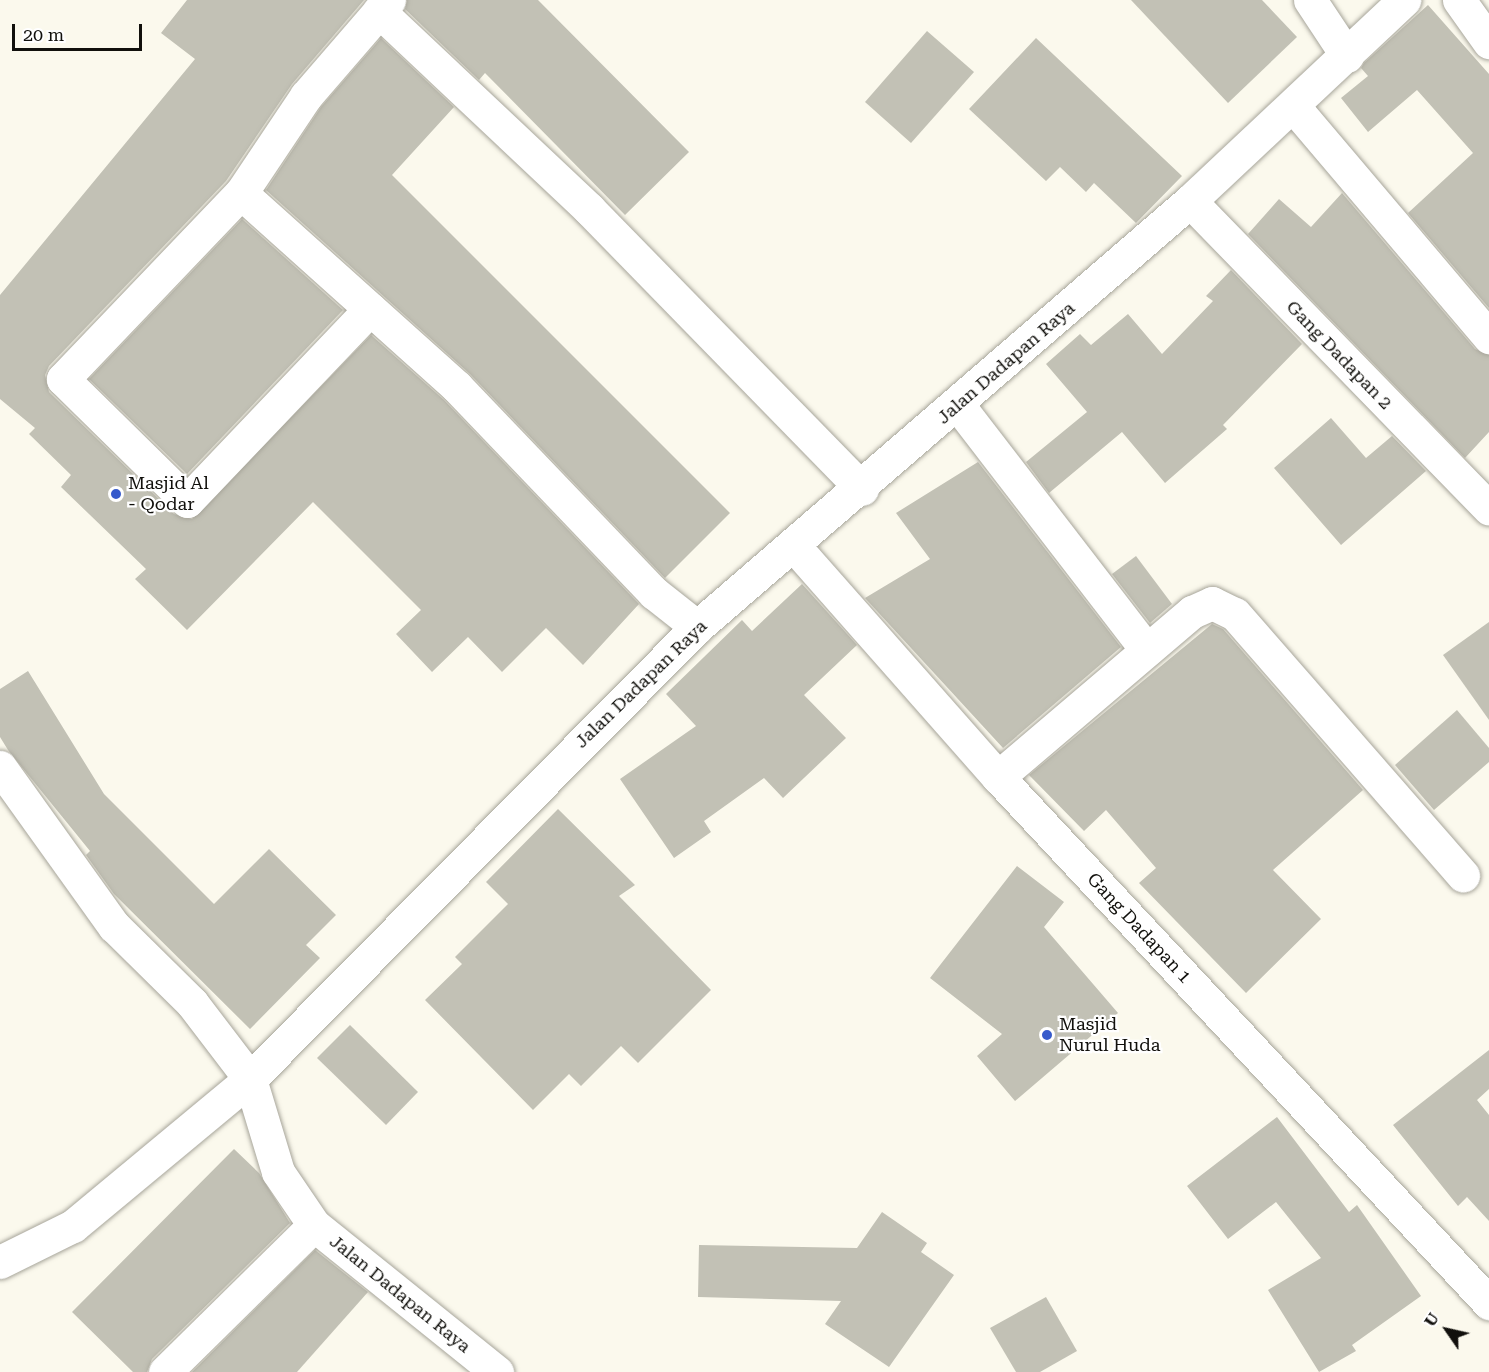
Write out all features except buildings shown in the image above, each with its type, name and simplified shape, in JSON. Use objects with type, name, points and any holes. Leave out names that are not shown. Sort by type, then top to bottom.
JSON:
[{"type":"street","points":[[1310,0],[1347,56]]},
{"type":"street","name":"Jalan Dadapan Raya","points":[[497,1372],[314,1225],[278,1172],[250,1079],[698,627],[862,489],[1190,201],[1294,107],[1404,0]]},
{"type":"street","points":[[1459,0],[1489,42]]},
{"type":"street","points":[[370,309],[187,501],[63,379],[242,193],[306,96],[384,5],[589,208],[862,489]]},
{"type":"street","points":[[1294,107],[1489,337]]},
{"type":"street","points":[[242,193],[370,309],[558,487],[654,593],[698,627]]},
{"type":"street","name":"Gang Dadapan 2","points":[[1190,201],[1489,509]]},
{"type":"street","points":[[958,405],[1147,650]]},
{"type":"street","name":"Gang Dadapan 1","points":[[795,547],[998,777],[1489,1303]]},
{"type":"street","points":[[998,777],[1147,650],[1202,606],[1212,603],[1235,614],[1463,876]]},
{"type":"street","points":[[0,768],[114,926],[192,1003],[250,1079],[74,1226],[0,1262]]},
{"type":"street","points":[[165,1372],[314,1225]]},
{"type":"place","name":"Masjid Al - Qodar","points":[[116,494]]},
{"type":"place","name":"Masjid Nurul Huda","points":[[1047,1035]]}]
